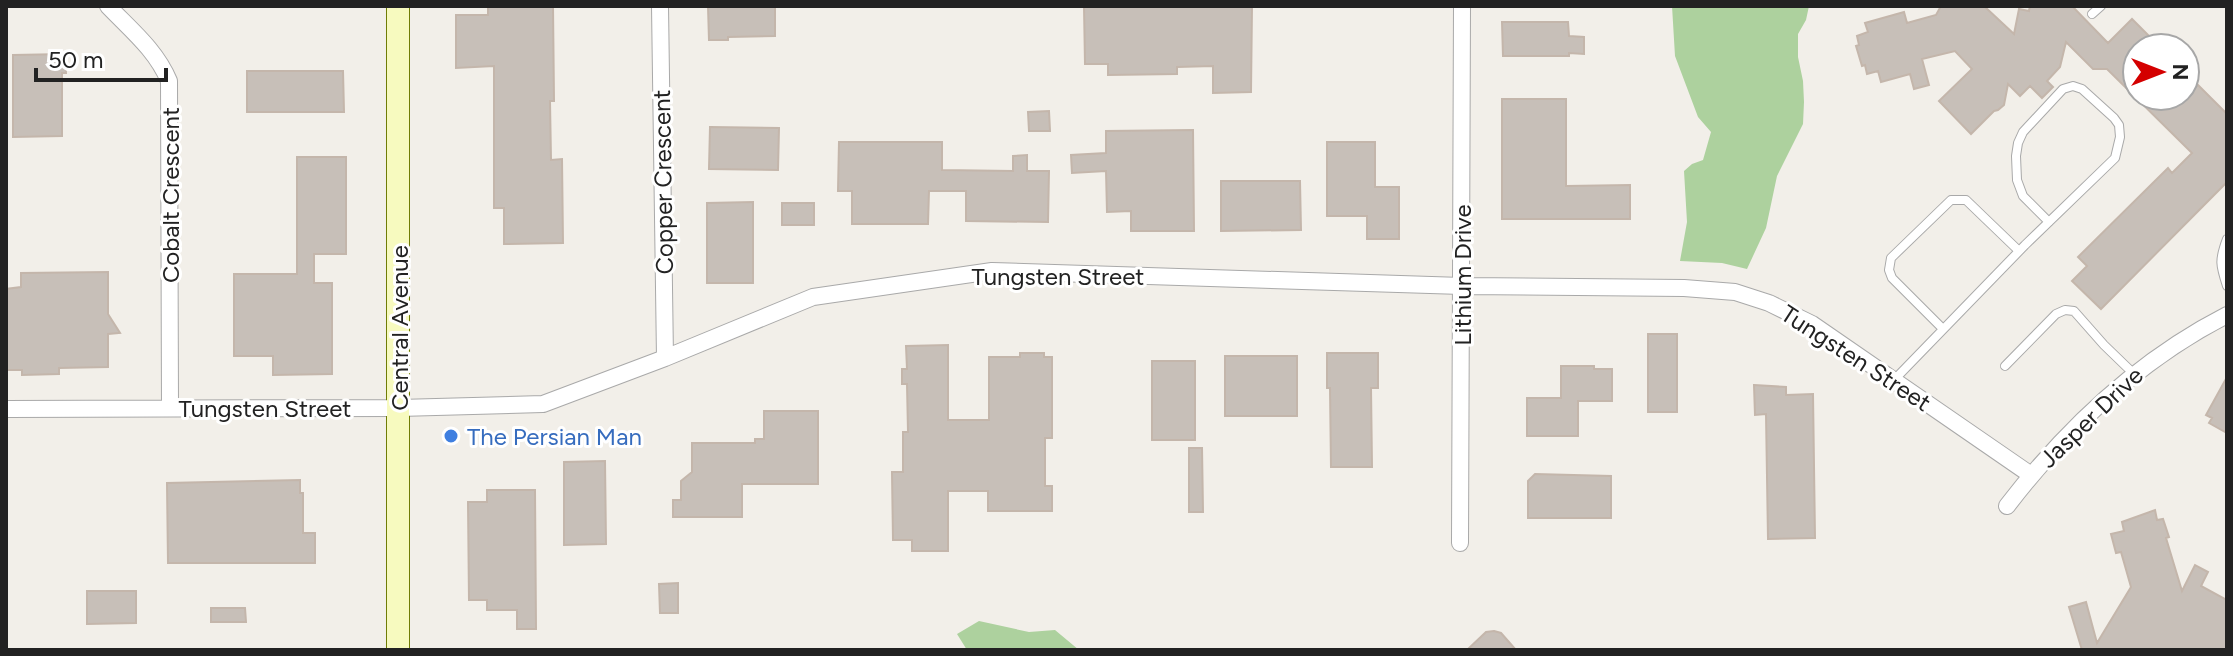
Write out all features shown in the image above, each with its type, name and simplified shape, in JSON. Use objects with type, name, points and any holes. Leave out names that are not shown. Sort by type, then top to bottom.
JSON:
[{"type":"main road","name":"Central Avenue","points":[[398,6],[398,650]]},
{"type":"street","name":"Cobalt Crescent","points":[[108,6],[149,47],[169,81],[170,408]]},
{"type":"street","name":"Copper Crescent","points":[[660,6],[665,358]]},
{"type":"street","name":"Lithium Drive","points":[[1460,543],[1462,6]]},
{"type":"street","name":"Tungsten Street","points":[[6,409],[399,408],[543,404],[813,297],[992,271],[1462,286],[1684,288],[1735,292],[1769,303],[1812,324],[2031,475]]},
{"type":"street","name":"Jasper Drive","points":[[2007,506],[2031,475],[2093,409],[2160,355],[2227,315]]},
{"type":"lane","points":[[2092,14],[2101,6]]},
{"type":"lane","points":[[1894,380],[2019,251],[2049,222],[2115,158],[2119,148],[2119,125],[2082,89],[2073,86],[2063,89],[2023,132],[2018,143],[2017,180],[2023,196],[2049,222]]},
{"type":"lane","points":[[1943,329],[1892,278],[1889,270],[1891,258],[1951,200],[1958,199],[1966,200],[2019,251]]},
{"type":"lane","points":[[2227,239],[2220,256],[2227,286]]},
{"type":"lane","points":[[2005,366],[2056,314],[2065,310],[2074,311],[2134,374]]},
{"type":"green space","points":[[1672,6],[1809,6],[1798,34],[1803,124],[1777,176],[1766,228],[1747,269],[1722,263],[1680,261],[1687,222],[1684,171],[1703,160],[1711,132],[1698,117],[1675,56]]},
{"type":"green space","points":[[979,621],[1029,632],[1055,630],[1079,650],[967,650],[957,634]]},
{"type":"building","points":[[488,6],[553,6],[551,160],[562,159],[563,243],[504,244],[504,208],[494,208],[494,66],[456,68],[456,15],[488,15]]},
{"type":"building","points":[[708,6],[775,6],[775,36],[709,40]]},
{"type":"building","points":[[1084,6],[1252,6],[1251,92],[1213,93],[1213,66],[1177,67],[1177,74],[1108,75],[1108,64],[1085,64]]},
{"type":"building","points":[[1941,6],[1984,6],[2014,34],[2019,9],[2029,11],[2030,6],[2072,6],[2108,43],[2132,19],[2145,32],[2121,32],[2121,83],[2107,69],[2093,69],[2066,42],[2060,67],[2047,81],[2053,87],[2042,98],[2030,86],[2020,96],[2008,84],[2004,105],[1971,134],[1939,101],[1972,69],[1955,51],[1922,59],[1929,85],[1914,89],[1910,74],[1881,82],[1878,71],[1867,74],[1856,46],[1859,45],[1857,36],[1868,32],[1865,23],[1904,12],[1907,23],[1936,15]]},
{"type":"building","points":[[1502,22],[1568,22],[1569,36],[1584,37],[1584,54],[1503,56]]},
{"type":"building","points":[[65,54],[62,136],[13,137],[13,55]]},
{"type":"building","points":[[247,71],[343,71],[344,112],[247,112]]},
{"type":"building","points":[[2201,88],[2227,114],[2227,182],[2101,309],[2072,281],[2087,266],[2078,257],[2168,168],[2172,173],[2192,153],[2151,112],[2201,112]]},
{"type":"building","points":[[1502,99],[1566,99],[1566,186],[1630,185],[1630,219],[1502,219]]},
{"type":"building","points":[[1049,111],[1050,131],[1029,131],[1028,112]]},
{"type":"building","points":[[710,127],[779,128],[778,170],[709,169]]},
{"type":"building","points":[[1193,130],[1194,231],[1131,231],[1131,211],[1107,212],[1106,171],[1072,173],[1071,155],[1106,153],[1106,131]]},
{"type":"building","points":[[839,142],[942,142],[942,170],[1013,171],[1013,156],[1027,155],[1027,171],[1049,171],[1048,222],[966,221],[966,191],[929,191],[928,224],[852,224],[852,191],[838,191]]},
{"type":"building","points":[[1327,142],[1375,142],[1375,187],[1399,187],[1399,239],[1367,239],[1367,216],[1327,216]]},
{"type":"building","points":[[297,157],[346,157],[346,254],[314,254],[314,283],[332,283],[332,374],[273,375],[273,356],[234,356],[234,274],[297,274]]},
{"type":"building","points":[[1221,181],[1300,181],[1301,230],[1221,231]]},
{"type":"building","points":[[753,202],[753,283],[707,283],[707,203]]},
{"type":"building","points":[[782,203],[814,203],[814,225],[782,225]]},
{"type":"building","points":[[108,272],[108,314],[120,333],[108,334],[108,367],[59,368],[59,374],[22,375],[22,370],[6,370],[6,289],[21,287],[21,273]]},
{"type":"building","points":[[1648,334],[1677,334],[1677,412],[1648,412]]},
{"type":"building","points":[[948,345],[948,420],[989,420],[989,357],[1044,353],[1044,357],[1052,357],[1052,438],[1045,438],[1045,486],[1052,486],[1052,511],[988,511],[988,491],[948,491],[948,551],[912,551],[912,540],[893,540],[892,472],[903,472],[903,432],[908,432],[907,384],[902,384],[902,369],[907,369],[906,346]]},
{"type":"building","points":[[1327,353],[1378,353],[1378,388],[1371,388],[1372,467],[1331,467]]},
{"type":"building","points":[[1225,356],[1297,356],[1297,416],[1225,416]]},
{"type":"building","points":[[1152,361],[1195,361],[1195,440],[1152,440]]},
{"type":"building","points":[[1561,366],[1612,369],[1612,401],[1578,401],[1578,436],[1527,436],[1527,398],[1561,398]]},
{"type":"building","points":[[2227,377],[2227,433],[2209,423],[2212,418],[2206,415]]},
{"type":"building","points":[[1754,385],[1786,387],[1786,395],[1813,394],[1815,538],[1768,539],[1766,414],[1755,415]]},
{"type":"building","points":[[764,411],[818,411],[818,484],[742,484],[742,517],[673,517],[673,500],[681,500],[681,481],[692,472],[692,443],[755,443],[755,439],[764,439]]},
{"type":"building","points":[[1189,448],[1202,448],[1203,512],[1189,512]]},
{"type":"building","points":[[605,461],[606,544],[564,545],[564,462]]},
{"type":"building","points":[[1535,474],[1611,476],[1611,518],[1528,518],[1528,481]]},
{"type":"building","points":[[300,480],[303,533],[315,533],[315,563],[168,563],[167,483]]},
{"type":"building","points":[[487,490],[535,490],[536,629],[517,629],[517,610],[487,610],[487,600],[469,600],[468,502],[487,502]]},
{"type":"building","points":[[2155,510],[2157,520],[2163,519],[2169,537],[2166,538],[2182,591],[2195,565],[2208,572],[2201,586],[2227,600],[2227,650],[2082,650],[2069,607],[2086,602],[2097,643],[2131,587],[2121,552],[2116,553],[2111,534],[2124,531],[2122,522]]},
{"type":"building","points":[[678,583],[678,613],[660,613],[659,584]]},
{"type":"building","points":[[87,591],[136,591],[136,623],[87,624]]},
{"type":"building","points":[[211,608],[245,608],[246,622],[211,622]]},
{"type":"building","points":[[1486,632],[1501,633],[1516,650],[1467,650]]},
{"type":"place","name":"The Persian Man","points":[[451,436]]}]
